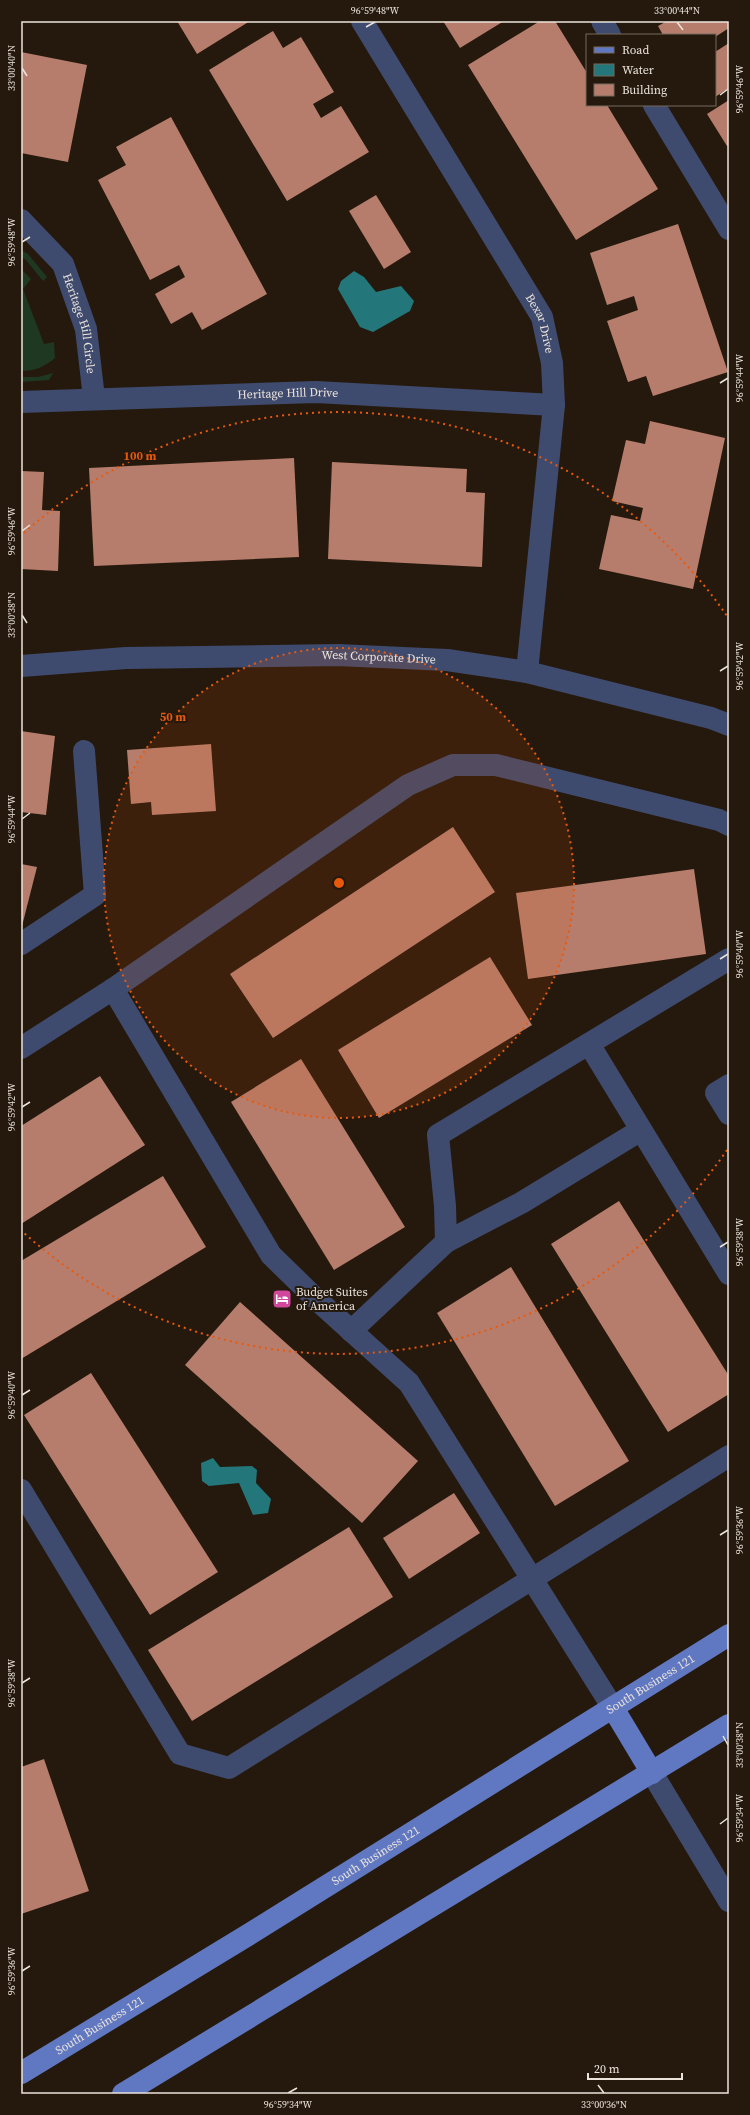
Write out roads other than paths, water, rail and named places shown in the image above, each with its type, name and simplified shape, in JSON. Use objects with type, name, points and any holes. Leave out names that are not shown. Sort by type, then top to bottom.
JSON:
[{"type":"main road","name":"South Business 121","points":[[21,2073],[248,1935],[729,1635]]},
{"type":"main road","points":[[613,1708],[652,1773]]},
{"type":"main road","points":[[123,2094],[729,1725]]},
{"type":"street","name":"Bexar Drive","points":[[362,21],[542,317],[552,363],[554,405],[527,672]]},
{"type":"street","points":[[602,21],[609,34]]},
{"type":"street","points":[[655,106],[729,229]]},
{"type":"street","name":"Heritage Hill Circle","points":[[21,220],[63,264],[86,329],[94,398]]},
{"type":"street","name":"Heritage Hill Drive","points":[[21,402],[94,398],[316,392],[554,405]]},
{"type":"street","name":"West Corporate Drive","points":[[21,666],[126,658],[338,655],[447,660],[527,672],[711,718],[729,725]]},
{"type":"street","points":[[21,944],[95,895],[84,751]]},
{"type":"street","points":[[21,1048],[113,989],[408,785],[454,765],[496,765],[719,820],[729,825]]},
{"type":"street","points":[[446,1242],[445,1206],[438,1135],[729,959]]},
{"type":"street","points":[[113,989],[271,1255],[351,1331],[409,1383],[613,1708]]},
{"type":"street","points":[[589,1044],[729,1274]]},
{"type":"street","points":[[729,1086],[716,1093],[729,1114]]},
{"type":"street","points":[[351,1331],[446,1242],[521,1203],[641,1130]]},
{"type":"street","points":[[21,1490],[180,1754],[229,1768],[729,1456]]},
{"type":"street","points":[[652,1773],[729,1900]]},
{"type":"water","points":[[354,271],[364,277],[376,292],[401,286],[414,301],[410,311],[373,332],[360,327],[338,289],[341,281]]},
{"type":"water","points":[[213,1458],[220,1467],[252,1466],[257,1470],[256,1483],[271,1499],[268,1513],[253,1515],[239,1483],[209,1486],[202,1481],[201,1463]]},
{"type":"place","name":"Budget Suites of America","points":[[282,1299]]}]
